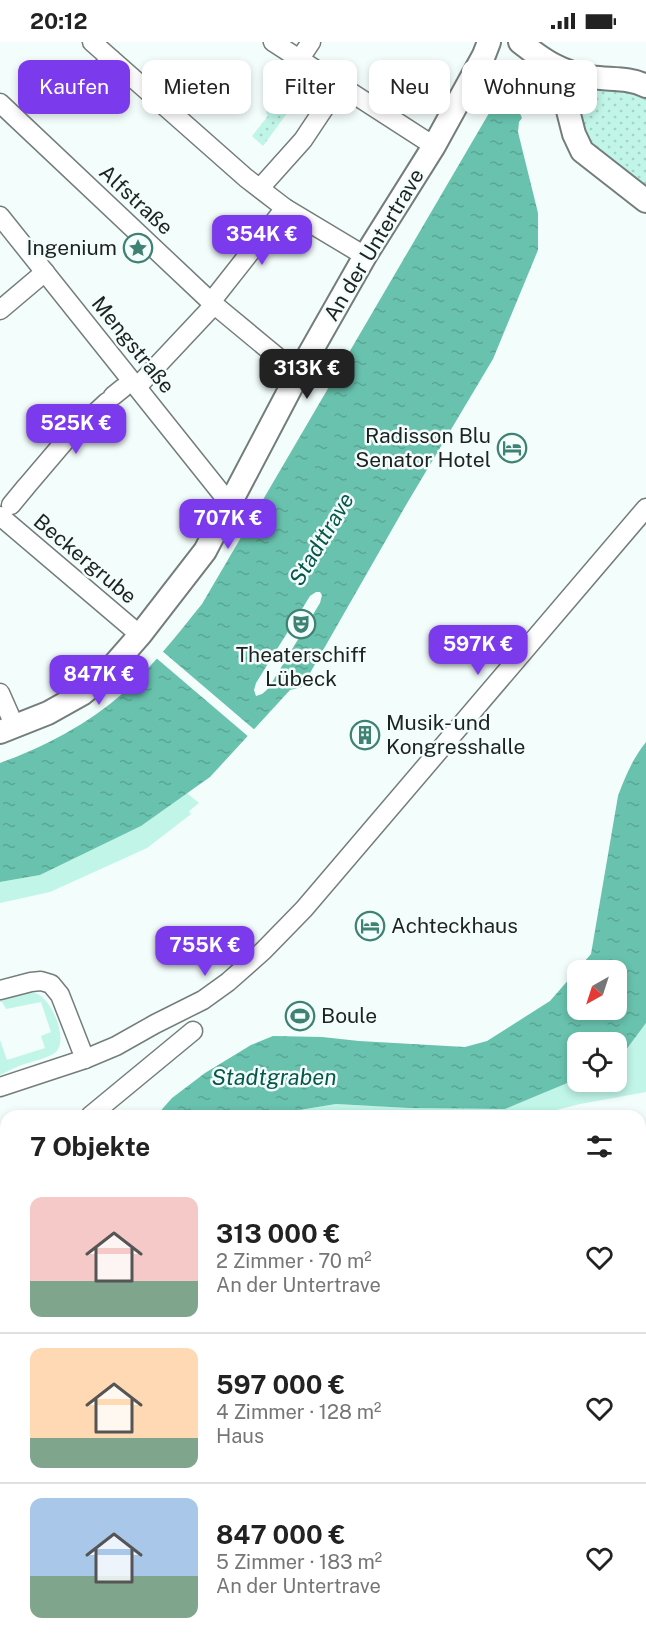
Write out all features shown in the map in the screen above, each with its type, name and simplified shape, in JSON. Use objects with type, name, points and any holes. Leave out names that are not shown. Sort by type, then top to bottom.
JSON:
[{"type":"main road","name":"An der Untertrave","points":[[8,729],[48,713],[82,694],[105,675],[140,635],[205,551],[298,374],[365,256],[434,146],[489,42]]},
{"type":"main road","points":[[519,42],[542,60]]},
{"type":"main road","points":[[597,77],[636,81],[646,86]]},
{"type":"main road","points":[[569,114],[574,134],[582,151],[646,201]]},
{"type":"street","points":[[92,42],[237,171],[285,207],[365,256]]},
{"type":"street","points":[[273,42],[298,60],[311,42]]},
{"type":"street","points":[[357,97],[434,146]]},
{"type":"street","name":"Alfstraße","points":[[0,103],[212,304],[298,374]]},
{"type":"street","points":[[260,188],[303,140],[320,114]]},
{"type":"street","points":[[5,511],[65,441],[212,304],[285,207]]},
{"type":"street","name":"Mengstraße","points":[[0,216],[45,272],[119,392],[214,484],[230,504]]},
{"type":"street","points":[[0,310],[45,272]]},
{"type":"street","points":[[0,1087],[85,1059],[116,1046],[204,1000],[263,951],[304,909],[646,508]]},
{"type":"street","name":"Beckergrube","points":[[5,511],[140,635]]},
{"type":"street","points":[[0,693],[8,729]]},
{"type":"street","points":[[0,990],[31,982],[41,981],[51,984],[60,995],[85,1059]]},
{"type":"street","points":[[98,1110],[193,1031]]},
{"type":"shaded area","points":[[611,87],[633,89],[646,98],[646,192],[584,141],[581,114],[597,114],[597,91]]},
{"type":"shaded area","points":[[267,114],[286,114],[263,146],[252,136],[268,116]]},
{"type":"shaded area","points":[[187,793],[199,803],[189,811],[191,814],[147,848],[50,892],[0,903],[0,882],[40,875],[141,826]]},
{"type":"shaded area","points":[[21,992],[35,993],[47,1002],[59,1029],[59,1046],[56,1052],[43,1059],[21,1065],[0,1075],[0,1040],[7,1060],[45,1048],[41,1036],[51,1032],[41,1002],[6,1009],[0,1002],[0,998]]},
{"type":"shaded area","points":[[646,1023],[646,1092],[556,1110],[299,1110],[336,1104],[409,1108],[505,1109],[567,1083],[567,1092],[627,1092],[627,1049]]},
{"type":"water","points":[[521,42],[552,42],[542,60],[516,60]]},
{"type":"water","name":"Stadttrave","points":[[488,114],[520,114],[522,118],[518,132],[538,213],[538,250],[493,359],[302,687],[290,690],[210,777],[141,826],[40,875],[0,882],[0,763],[65,734],[110,704],[155,661],[202,604]],"holes":[[[316,592],[322,595],[320,603],[268,689],[256,696],[254,690],[256,683],[310,596]]]},
{"type":"water","name":"Stadtgraben","points":[[646,742],[646,1023],[627,1049],[627,1032],[567,1032],[567,1083],[505,1109],[409,1108],[336,1104],[299,1110],[161,1110],[172,1098],[205,1073],[251,1045],[273,1036],[322,1037],[465,1047],[487,1041],[550,1001],[567,982],[567,1020],[627,1020],[627,960],[586,960],[591,954],[618,796],[630,768]]},
{"type":"pier","points":[[518,42],[555,42],[545,60],[514,60]]},
{"type":"pier","points":[[161,650],[256,731],[250,738],[155,657]]},
{"type":"place","name":"Ingenium","points":[[138,248]]},
{"type":"place","name":"Radisson Blu Senator Hotel","points":[[512,448]]},
{"type":"place","name":"Theaterschiff Lübeck","points":[[301,624]]},
{"type":"place","name":"Musik- und Kongresshalle","points":[[365,735]]},
{"type":"place","name":"Achteckhaus","points":[[370,926]]},
{"type":"place","name":"Boule","points":[[300,1016]]}]
